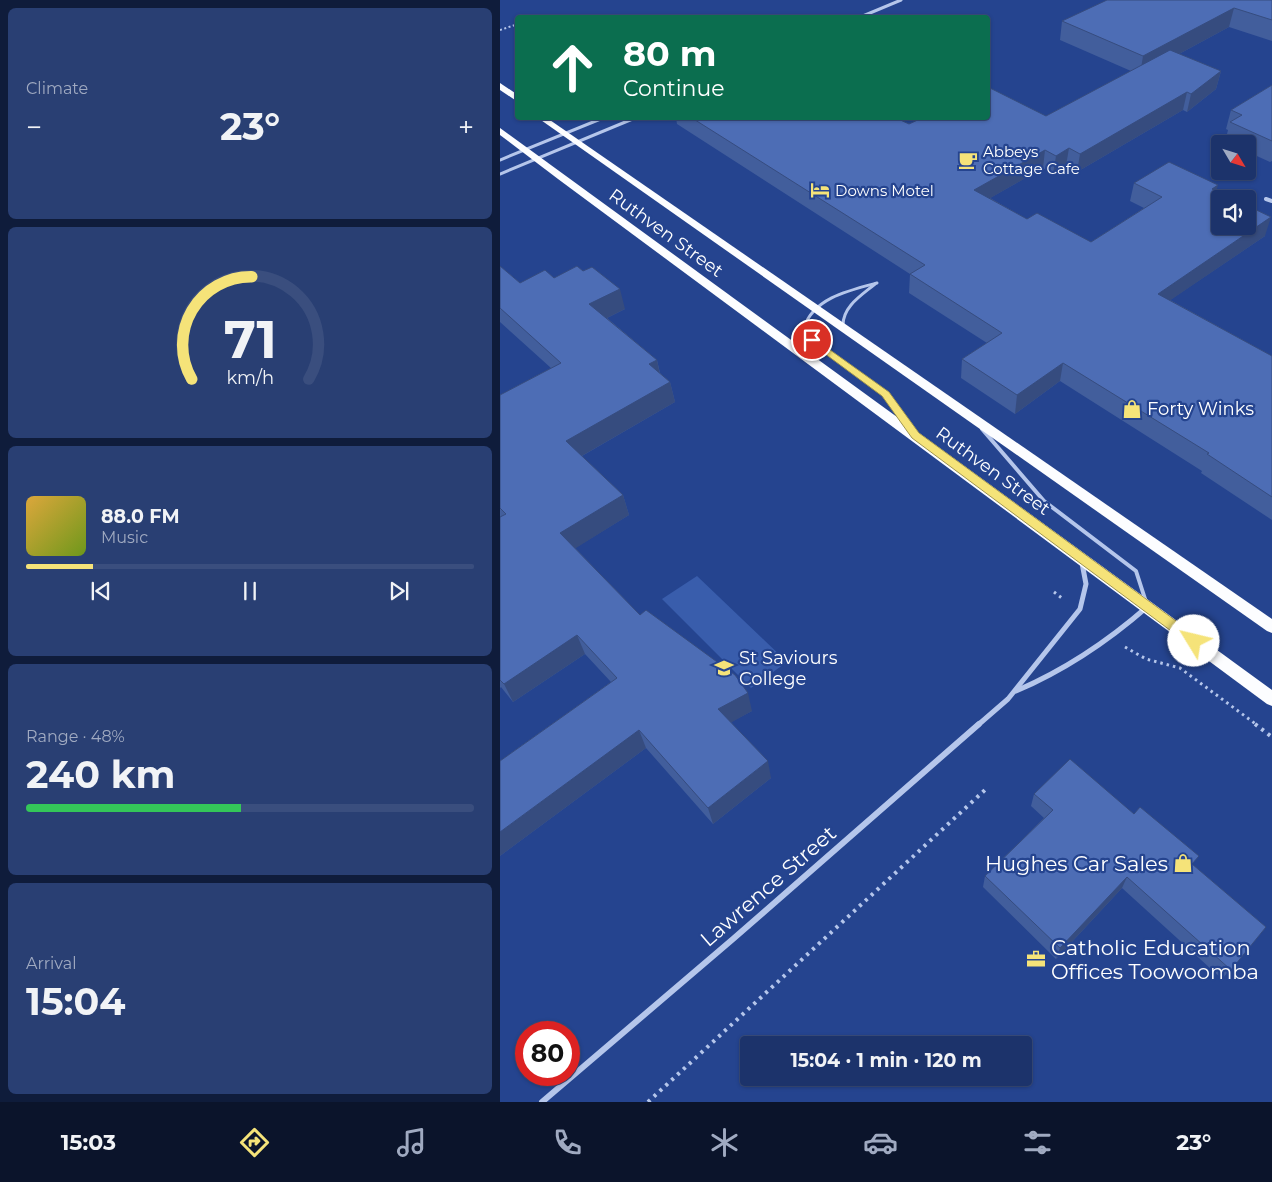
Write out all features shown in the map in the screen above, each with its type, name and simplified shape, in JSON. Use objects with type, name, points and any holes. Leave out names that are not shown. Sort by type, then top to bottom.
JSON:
[{"type":"highway","points":[[500,86],[515,97]]},
{"type":"highway","name":"Ruthven Street","points":[[545,120],[1272,627]]},
{"type":"highway","name":"Ruthven Street","points":[[500,131],[1272,699]]},
{"type":"street","points":[[865,15],[900,0]]},
{"type":"street","points":[[500,160],[598,120]]},
{"type":"street","points":[[500,174],[630,120]]},
{"type":"street","points":[[1266,199],[1272,201]]},
{"type":"street","name":"Lawrence Street","points":[[542,1102],[734,939],[1014,692],[1078,611],[1085,597],[1086,584],[1083,565],[1078,556]]},
{"type":"street","name":"Lawrence Street","points":[[1014,692],[1047,678],[1074,663],[1112,637],[1147,606]]},
{"type":"lane","points":[[846,330],[842,318],[846,310],[877,283],[854,290],[814,308],[808,314],[804,328],[807,334],[886,394],[915,436]]},
{"type":"lane","points":[[974,420],[1044,501],[1136,571],[1147,606]]},
{"type":"path","points":[[500,30],[515,25]]},
{"type":"path","points":[[1054,592],[1078,611]]},
{"type":"path","points":[[1112,637],[1137,655],[1180,668],[1272,737]]},
{"type":"path","points":[[648,1102],[986,788]]},
{"type":"shaded area","points":[[697,576],[787,662],[751,688],[662,599]]},
{"type":"building","points":[[1107,0],[1272,0],[1272,20],[1234,8],[1143,56],[1062,21]]},
{"type":"building","points":[[1170,50],[1221,71],[1191,94],[1187,92],[1080,154],[1069,148],[1056,156],[1045,150],[974,190],[1027,219],[1037,213],[1091,242],[1162,197],[1134,183],[1169,162],[1218,185],[1212,189],[1214,190],[1211,190],[1211,235],[1245,235],[1158,294],[1272,356],[1272,497],[1207,454],[1209,453],[1063,363],[1017,395],[962,359],[1002,333],[910,274],[925,265],[695,120],[900,120],[909,124],[918,120],[990,120],[990,88],[1046,116]]},
{"type":"building","points":[[1272,85],[1272,141],[1230,122],[1242,115],[1231,110]]},
{"type":"building","points":[[1256,210],[1271,217],[1256,227]]},
{"type":"building","points":[[500,266],[520,283],[545,270],[554,278],[577,266],[583,271],[592,267],[620,289],[589,304],[657,360],[649,364],[670,382],[566,441],[623,495],[560,533],[640,615],[646,610],[735,675],[748,693],[718,709],[768,761],[708,808],[639,730],[500,832],[500,761],[617,678],[577,635],[504,684],[500,680],[500,517],[506,514],[500,508],[500,395],[561,363],[500,308]]},
{"type":"building","points":[[1070,759],[1134,814],[1140,807],[1199,856],[1192,864],[1266,927],[1231,970],[1127,877],[1060,948],[985,876],[1053,810],[1034,794]]},
{"type":"place","name":"Abbeys Cottage Cafe","points":[[968,160]]},
{"type":"place","name":"Downs Motel","points":[[820,190]]},
{"type":"place","name":"Forty Winks","points":[[1132,409]]},
{"type":"place","name":"St Saviours College","points":[[724,668]]},
{"type":"place","name":"Hughes Car Sales","points":[[1183,863]]},
{"type":"place","name":"Catholic Education Offices Toowoomba","points":[[1036,959]]},
{"type":"route","points":[[812,340],[886,394],[915,436],[1194,641]]}]
